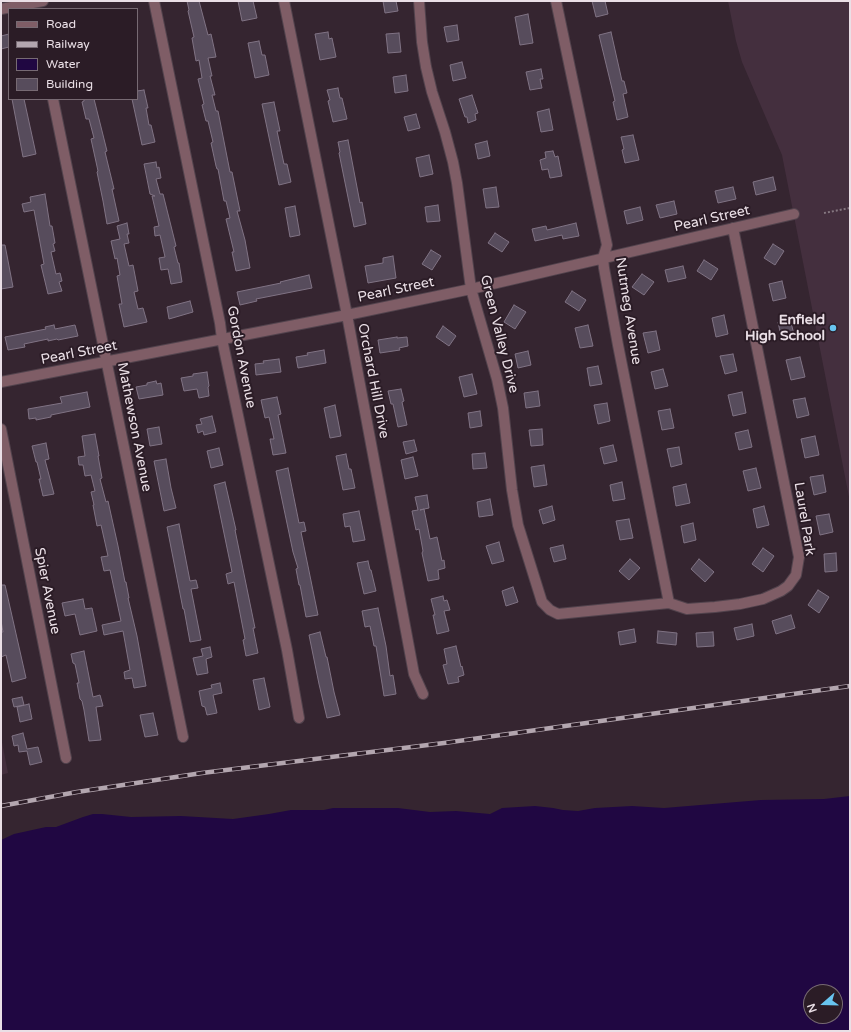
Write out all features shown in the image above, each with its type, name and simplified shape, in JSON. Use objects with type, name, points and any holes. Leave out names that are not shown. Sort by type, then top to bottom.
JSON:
[{"type":"street","name":"Gordon Avenue","points":[[154,1],[300,718]]},
{"type":"street","name":"Orchard Hill Drive","points":[[284,1],[347,315],[414,674],[423,694]]},
{"type":"street","name":"Green Valley Drive","points":[[419,1],[422,42],[426,67],[432,92],[445,132],[457,183],[471,289],[497,379],[503,408],[512,490],[518,525],[542,602]]},
{"type":"street","name":"Nutmeg Avenue","points":[[556,1],[607,245],[603,258],[620,352],[670,603]]},
{"type":"street","points":[[1,9],[38,3]]},
{"type":"street","name":"Mathewson Avenue","points":[[54,100],[183,737]]},
{"type":"street","name":"Pearl Street","points":[[1,382],[347,315],[471,289],[794,214]]},
{"type":"street","name":"Laurel Park","points":[[542,602],[550,610],[558,614],[670,603],[687,609],[715,607],[763,599],[781,591],[788,586],[796,575],[799,557],[733,228]]},
{"type":"street","name":"Spier Avenue","points":[[1,429],[66,758]]},
{"type":"path","points":[[824,213],[850,208]]},
{"type":"shaded area","name":"Enfield High School","points":[[728,1],[850,1],[850,502],[782,155],[742,62]]},
{"type":"shaded area","points":[[1,737],[8,773],[1,775]]},
{"type":"water","points":[[850,796],[850,1031],[1,1031],[1,840],[14,834],[46,827],[56,827],[93,814],[131,817],[181,816],[233,819],[291,810],[324,810],[333,808],[398,808],[430,812],[456,811],[490,814],[502,808],[535,806],[578,811],[595,808],[632,806],[664,808],[761,800],[824,799]]},
{"type":"building","points":[[187,1],[199,1],[208,35],[211,34],[216,57],[208,58],[212,76],[210,76],[215,95],[212,95],[216,111],[218,111],[230,172],[232,172],[240,211],[237,211],[245,240],[250,268],[236,271],[232,252],[234,252],[226,219],[230,218],[226,201],[224,201],[218,169],[216,166],[211,143],[213,142],[208,121],[206,121],[202,105],[204,104],[198,79],[202,78],[199,60],[196,61],[192,38],[194,37]]},
{"type":"building","points":[[238,1],[253,1],[257,18],[242,21]]},
{"type":"building","points":[[383,1],[396,1],[398,11],[385,13]]},
{"type":"building","points":[[592,1],[605,1],[608,14],[596,17]]},
{"type":"building","points":[[528,14],[533,43],[520,45],[515,17]]},
{"type":"building","points":[[457,25],[459,40],[447,42],[444,27]]},
{"type":"building","points":[[328,32],[329,39],[332,38],[336,57],[320,60],[315,34]]},
{"type":"building","points":[[611,32],[622,81],[624,81],[627,93],[623,94],[628,117],[617,120],[613,102],[615,101],[599,35]]},
{"type":"building","points":[[399,33],[401,52],[388,53],[386,34]]},
{"type":"building","points":[[8,34],[8,47],[1,49],[1,36]]},
{"type":"building","points":[[259,41],[262,55],[265,55],[269,75],[255,78],[248,43]]},
{"type":"building","points":[[462,62],[466,78],[453,81],[450,65]]},
{"type":"building","points":[[541,69],[543,79],[540,79],[542,88],[530,90],[526,72]]},
{"type":"building","points":[[406,75],[408,91],[395,93],[393,77]]},
{"type":"building","points":[[338,88],[347,119],[333,122],[327,90]]},
{"type":"building","points":[[144,90],[148,108],[146,108],[149,125],[151,125],[155,142],[142,145],[132,100],[138,100],[138,91]]},
{"type":"building","points":[[472,95],[478,113],[475,114],[476,120],[468,123],[459,99]]},
{"type":"building","points":[[12,100],[24,100],[36,154],[23,157]]},
{"type":"building","points":[[94,100],[107,151],[105,152],[114,189],[112,189],[119,221],[107,224],[91,139],[94,138],[89,119],[86,119],[82,102]]},
{"type":"building","points":[[274,102],[280,131],[277,131],[284,164],[287,164],[291,182],[279,185],[262,104]]},
{"type":"building","points":[[549,109],[553,130],[541,132],[537,112]]},
{"type":"building","points":[[416,114],[420,128],[408,131],[404,117]]},
{"type":"building","points":[[633,135],[639,160],[625,163],[621,137]]},
{"type":"building","points":[[348,140],[360,203],[362,202],[366,224],[354,227],[338,142]]},
{"type":"building","points":[[487,141],[490,156],[478,159],[475,144]]},
{"type":"building","points":[[553,151],[555,157],[558,156],[562,176],[550,178],[548,169],[542,170],[540,160],[546,158],[545,152]]},
{"type":"building","points":[[429,155],[433,174],[420,177],[416,158]]},
{"type":"building","points":[[156,162],[157,168],[159,167],[161,178],[156,179],[160,194],[163,194],[176,246],[174,247],[179,263],[182,282],[171,284],[168,269],[161,270],[159,258],[165,257],[160,235],[155,236],[154,227],[159,226],[152,196],[155,196],[150,194],[144,164]]},
{"type":"building","points":[[773,177],[776,190],[756,195],[753,182]]},
{"type":"building","points":[[496,187],[499,207],[486,208],[483,189]]},
{"type":"building","points":[[733,187],[736,199],[718,203],[715,191]]},
{"type":"building","points":[[45,194],[50,226],[52,226],[55,243],[53,244],[55,251],[51,252],[56,274],[60,273],[62,281],[59,282],[62,291],[48,294],[41,265],[44,264],[34,210],[24,212],[22,204],[31,202],[30,197]]},
{"type":"building","points":[[674,201],[677,214],[660,218],[656,205]]},
{"type":"building","points":[[438,205],[440,221],[427,222],[425,207]]},
{"type":"building","points":[[295,206],[300,235],[290,237],[285,208]]},
{"type":"building","points":[[640,207],[643,220],[627,224],[624,211]]},
{"type":"building","points":[[127,223],[129,243],[124,244],[129,266],[133,265],[138,291],[134,292],[138,309],[143,308],[147,322],[124,327],[119,304],[122,304],[117,276],[120,275],[117,258],[115,259],[111,241],[120,239],[117,226]]},
{"type":"building","points":[[576,223],[579,236],[563,239],[562,235],[535,241],[532,229],[546,226],[547,230]]},
{"type":"building","points":[[495,233],[509,242],[502,252],[488,243]]},
{"type":"building","points":[[773,244],[784,251],[775,265],[764,258]]},
{"type":"building","points":[[1,245],[5,245],[13,287],[1,289]]},
{"type":"building","points":[[431,250],[441,256],[432,270],[422,264]]},
{"type":"building","points":[[393,256],[396,278],[368,283],[365,266],[383,263],[383,258]]},
{"type":"building","points":[[704,260],[718,269],[711,280],[697,271]]},
{"type":"building","points":[[683,266],[686,278],[668,282],[665,270]]},
{"type":"building","points":[[642,274],[654,282],[644,295],[632,287]]},
{"type":"building","points":[[309,275],[312,288],[256,299],[257,301],[240,305],[237,292],[281,283],[280,282]]},
{"type":"building","points":[[782,281],[786,298],[773,301],[769,284]]},
{"type":"building","points":[[572,291],[586,300],[579,311],[565,302]]},
{"type":"building","points":[[190,301],[193,312],[169,319],[167,307]]},
{"type":"building","points":[[514,305],[526,312],[515,329],[504,322]]},
{"type":"building","points":[[724,315],[728,334],[716,337],[712,318]]},
{"type":"building","points":[[790,319],[795,338],[782,341],[778,322]]},
{"type":"building","points":[[54,325],[55,329],[75,325],[78,336],[48,341],[48,339],[24,344],[25,347],[8,350],[5,337],[46,329],[45,327]]},
{"type":"building","points":[[588,325],[593,346],[580,348],[575,328]]},
{"type":"building","points":[[443,326],[456,336],[449,346],[436,337]]},
{"type":"building","points":[[656,331],[660,350],[648,353],[643,333]]},
{"type":"building","points":[[407,337],[408,346],[399,348],[400,350],[380,353],[378,340]]},
{"type":"building","points":[[324,350],[326,363],[298,368],[296,357],[308,355],[307,353]]},
{"type":"building","points":[[528,351],[531,365],[518,368],[515,354]]},
{"type":"building","points":[[733,354],[737,371],[725,374],[720,356]]},
{"type":"building","points":[[800,357],[805,377],[791,380],[786,360]]},
{"type":"building","points":[[279,359],[281,372],[256,375],[255,364],[264,363],[263,361]]},
{"type":"building","points":[[598,366],[602,384],[590,386],[587,368]]},
{"type":"building","points":[[663,369],[668,386],[655,389],[651,372]]},
{"type":"building","points":[[207,372],[209,396],[199,398],[197,389],[184,391],[181,378]]},
{"type":"building","points":[[472,374],[477,394],[464,397],[459,377]]},
{"type":"building","points":[[156,381],[157,384],[161,383],[163,395],[139,399],[136,387],[147,385],[147,383]]},
{"type":"building","points":[[401,389],[407,425],[398,427],[393,404],[391,404],[388,391]]},
{"type":"building","points":[[538,391],[540,406],[526,408],[524,393]]},
{"type":"building","points":[[87,392],[90,407],[51,415],[51,417],[36,420],[36,418],[29,419],[28,409],[62,403],[60,397]]},
{"type":"building","points":[[742,392],[746,413],[733,416],[728,395]]},
{"type":"building","points":[[277,397],[281,414],[278,415],[286,453],[273,455],[270,439],[274,439],[269,417],[265,418],[261,400]]},
{"type":"building","points":[[805,398],[809,415],[797,418],[793,400]]},
{"type":"building","points":[[607,403],[610,421],[598,424],[594,405]]},
{"type":"building","points":[[335,405],[341,436],[330,438],[324,408]]},
{"type":"building","points":[[670,409],[674,428],[662,430],[658,411]]},
{"type":"building","points":[[480,411],[482,426],[470,428],[468,413]]},
{"type":"building","points":[[212,416],[216,432],[204,435],[203,431],[198,433],[196,425],[202,424],[200,419]]},
{"type":"building","points":[[159,427],[162,444],[150,446],[147,429]]},
{"type":"building","points":[[542,429],[543,445],[531,446],[529,430]]},
{"type":"building","points":[[748,430],[752,447],[739,450],[735,433]]},
{"type":"building","points":[[95,434],[102,478],[100,479],[106,502],[108,501],[126,582],[146,686],[134,688],[132,678],[125,679],[124,672],[130,670],[123,631],[104,635],[102,625],[121,621],[110,570],[104,571],[101,557],[108,556],[101,525],[97,526],[91,492],[95,491],[91,475],[85,476],[83,465],[79,465],[78,457],[85,456],[82,436]]},
{"type":"building","points":[[815,436],[819,455],[805,458],[801,439]]},
{"type":"building","points":[[414,440],[417,451],[406,454],[403,442]]},
{"type":"building","points":[[46,443],[49,459],[45,460],[54,494],[43,496],[39,479],[41,479],[32,446]]},
{"type":"building","points":[[613,445],[617,461],[604,464],[600,448]]},
{"type":"building","points":[[679,447],[682,464],[671,467],[667,449]]},
{"type":"building","points":[[219,448],[223,465],[211,468],[207,451]]},
{"type":"building","points":[[485,453],[487,468],[473,469],[472,454]]},
{"type":"building","points":[[346,454],[355,488],[343,490],[336,456]]},
{"type":"building","points":[[413,457],[418,476],[405,479],[401,460]]},
{"type":"building","points":[[166,459],[176,508],[164,511],[154,461]]},
{"type":"building","points":[[544,465],[547,485],[534,487],[531,467]]},
{"type":"building","points":[[288,468],[299,523],[304,522],[306,531],[301,532],[318,615],[306,617],[296,569],[298,568],[293,552],[276,471]]},
{"type":"building","points":[[756,468],[761,488],[748,491],[743,471]]},
{"type":"building","points":[[823,475],[826,492],[814,495],[810,477]]},
{"type":"building","points":[[225,482],[255,628],[253,628],[258,653],[246,656],[243,640],[245,639],[234,582],[228,584],[226,574],[232,572],[214,485]]},
{"type":"building","points":[[622,482],[625,499],[613,501],[610,485]]},
{"type":"building","points":[[686,484],[690,503],[676,506],[673,487]]},
{"type":"building","points":[[427,495],[429,508],[424,509],[430,539],[437,537],[445,568],[438,570],[439,579],[428,581],[419,529],[416,530],[412,511],[418,510],[415,497]]},
{"type":"building","points":[[490,499],[493,515],[479,517],[477,502]]},
{"type":"building","points":[[552,506],[555,520],[543,524],[539,510]]},
{"type":"building","points":[[764,506],[769,525],[757,528],[753,509]]},
{"type":"building","points":[[359,511],[365,540],[353,542],[350,526],[345,527],[343,514]]},
{"type":"building","points":[[829,514],[833,532],[820,535],[816,516]]},
{"type":"building","points":[[629,519],[633,538],[620,540],[616,521]]},
{"type":"building","points":[[693,523],[696,540],[684,543],[681,526]]},
{"type":"building","points":[[179,524],[190,581],[196,580],[198,588],[191,589],[201,640],[190,642],[167,527]]},
{"type":"building","points":[[499,542],[504,561],[492,564],[486,546]]},
{"type":"building","points":[[563,545],[566,559],[554,562],[550,548]]},
{"type":"building","points":[[763,548],[774,556],[763,572],[752,564]]},
{"type":"building","points":[[836,553],[837,571],[825,572],[824,554]]},
{"type":"building","points":[[630,559],[640,568],[629,580],[619,571]]},
{"type":"building","points":[[699,559],[714,572],[705,582],[691,569]]},
{"type":"building","points":[[368,561],[376,591],[364,594],[357,563]]},
{"type":"building","points":[[1,585],[5,585],[26,678],[12,682],[6,655],[1,657],[1,632],[3,632],[1,621]]},
{"type":"building","points":[[513,587],[518,602],[506,606],[502,591]]},
{"type":"building","points":[[818,590],[829,597],[819,613],[808,605]]},
{"type":"building","points":[[443,596],[444,601],[447,600],[450,610],[444,611],[449,631],[437,634],[433,615],[435,615],[431,599]]},
{"type":"building","points":[[83,599],[85,609],[92,608],[97,631],[80,635],[75,614],[65,616],[62,603]]},
{"type":"building","points":[[378,608],[386,646],[390,676],[393,675],[396,694],[384,696],[376,646],[374,646],[370,626],[365,627],[362,611]]},
{"type":"building","points":[[791,615],[795,628],[776,634],[772,621]]},
{"type":"building","points":[[752,624],[754,636],[737,640],[734,628]]},
{"type":"building","points":[[634,629],[636,642],[620,645],[618,632]]},
{"type":"building","points":[[658,631],[677,633],[676,645],[657,643]]},
{"type":"building","points":[[320,632],[340,715],[327,718],[309,635]]},
{"type":"building","points":[[713,632],[714,646],[697,647],[696,633]]},
{"type":"building","points":[[456,646],[464,675],[458,677],[459,682],[448,684],[443,665],[447,664],[444,649]]},
{"type":"building","points":[[210,647],[212,657],[206,659],[208,673],[197,675],[193,658],[203,656],[201,649]]},
{"type":"building","points":[[84,651],[93,697],[100,695],[103,706],[96,707],[101,740],[89,741],[84,710],[77,683],[79,683],[71,654]]},
{"type":"building","points":[[264,678],[270,707],[259,710],[253,680]]},
{"type":"building","points":[[220,683],[222,693],[213,695],[217,713],[207,715],[205,707],[202,706],[199,691],[212,688],[211,685]]},
{"type":"building","points":[[22,697],[24,705],[14,707],[12,699]]},
{"type":"building","points":[[29,704],[32,719],[20,722],[17,707]]},
{"type":"building","points":[[153,713],[158,735],[145,737],[140,715]]},
{"type":"building","points":[[23,733],[27,749],[38,747],[42,762],[30,765],[27,751],[19,752],[18,745],[14,746],[12,736]]},
{"type":"railway","points":[[1,806],[77,792],[202,773],[444,743],[850,686]]},
{"type":"place","name":"Enfield High School","points":[[833,328]]}]
